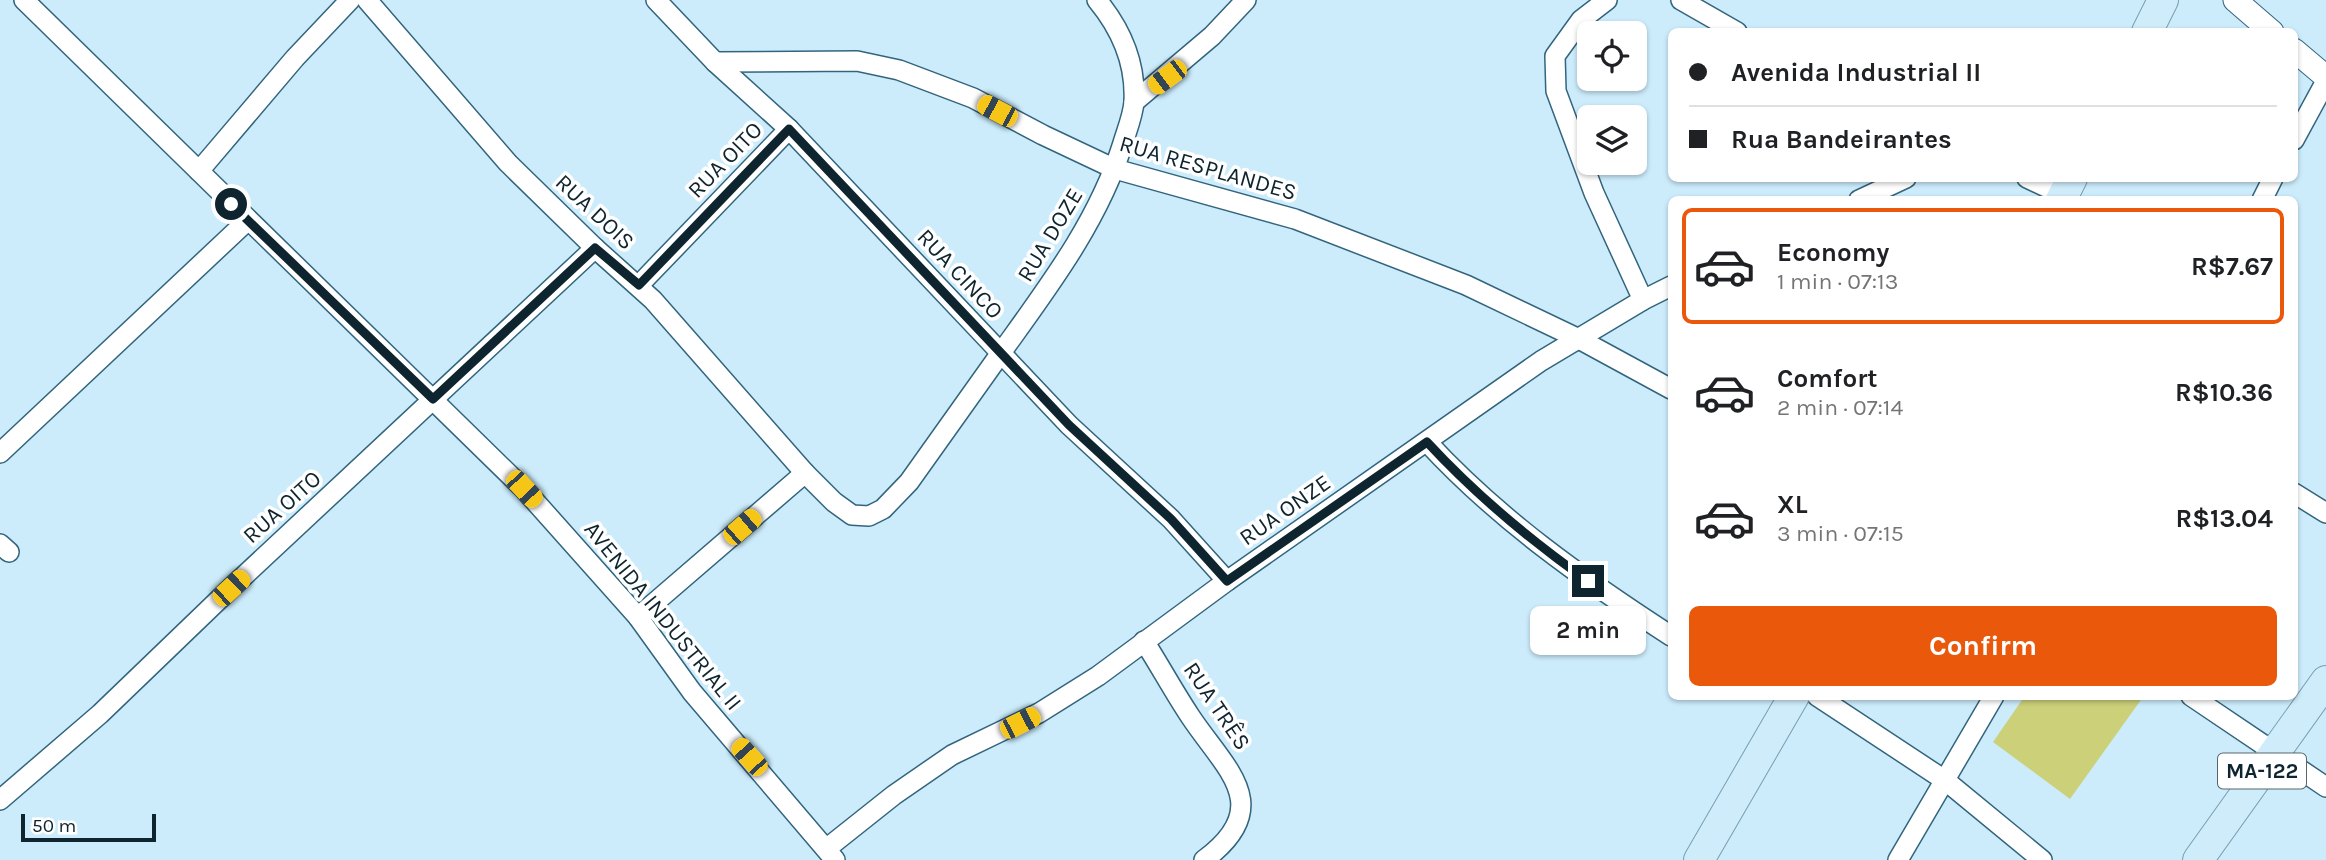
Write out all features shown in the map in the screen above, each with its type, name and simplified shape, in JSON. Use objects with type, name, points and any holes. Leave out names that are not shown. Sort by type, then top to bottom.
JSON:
[{"type":"main road","points":[[2149,28],[2163,0]]},
{"type":"main road","name":"MA-122","points":[[2198,860],[2326,681]]},
{"type":"main road","points":[[1699,860],[1784,700]]},
{"type":"street","name":"AVENIDA INDUSTRIAL II","points":[[24,0],[524,489],[638,617],[692,691],[830,854]]},
{"type":"street","points":[[199,171],[295,58],[350,0]]},
{"type":"street","name":"RUA DOIS","points":[[367,0],[508,163],[595,248],[639,285],[804,473],[852,515]]},
{"type":"street","name":"RUA CINCO","points":[[656,0],[715,62],[789,129],[1069,425],[1171,519],[1227,581]]},
{"type":"street","name":"RUA DOZE","points":[[852,515],[869,516],[895,499],[1078,241],[1115,169],[1134,102],[1131,67],[1124,40],[1112,18],[1097,0]]},
{"type":"street","points":[[1134,102],[1167,77],[1246,0]]},
{"type":"street","points":[[1607,0],[1581,20],[1555,57],[1556,90],[1594,193],[1643,300]]},
{"type":"street","points":[[1681,0],[1730,28]]},
{"type":"street","points":[[2235,0],[2267,28]]},
{"type":"street","points":[[2298,54],[2326,79],[2298,132]]},
{"type":"street","name":"RUA RESPLANDES","points":[[715,62],[857,61],[879,64],[974,98],[1115,169],[1296,219],[1466,285],[1579,339],[1668,388]]},
{"type":"street","name":"RUA OITO","points":[[639,285],[789,129]]},
{"type":"street","points":[[1868,196],[1897,182]]},
{"type":"street","points":[[2039,182],[2066,191]]},
{"type":"street","points":[[0,453],[248,220]]},
{"type":"street","name":"RUA OITO","points":[[0,800],[100,714],[595,248]]},
{"type":"street","name":"RUA ONZE","points":[[830,854],[894,795],[952,755],[1039,713],[1098,676],[1468,410],[1579,339],[1668,288]]},
{"type":"street","points":[[1427,442],[1463,481],[1510,522],[1569,567],[1668,634]]},
{"type":"street","points":[[638,617],[804,473]]},
{"type":"street","points":[[2298,496],[2326,513]]},
{"type":"street","name":"RUA TRÊS","points":[[1144,641],[1189,715],[1233,774],[1243,802],[1234,830],[1204,860]]},
{"type":"street","points":[[1823,700],[1945,781],[2042,860]]},
{"type":"street","points":[[1898,860],[1992,700]]},
{"type":"street","points":[[2197,700],[2326,787]]},
{"type":"green space","points":[[2022,700],[2141,700],[2070,799],[1993,742]]},
{"type":"route","points":[[231,204],[433,399],[595,248],[639,285],[789,129],[1069,425],[1171,519],[1227,581],[1427,442],[1463,481],[1510,522],[1588,581]]}]
